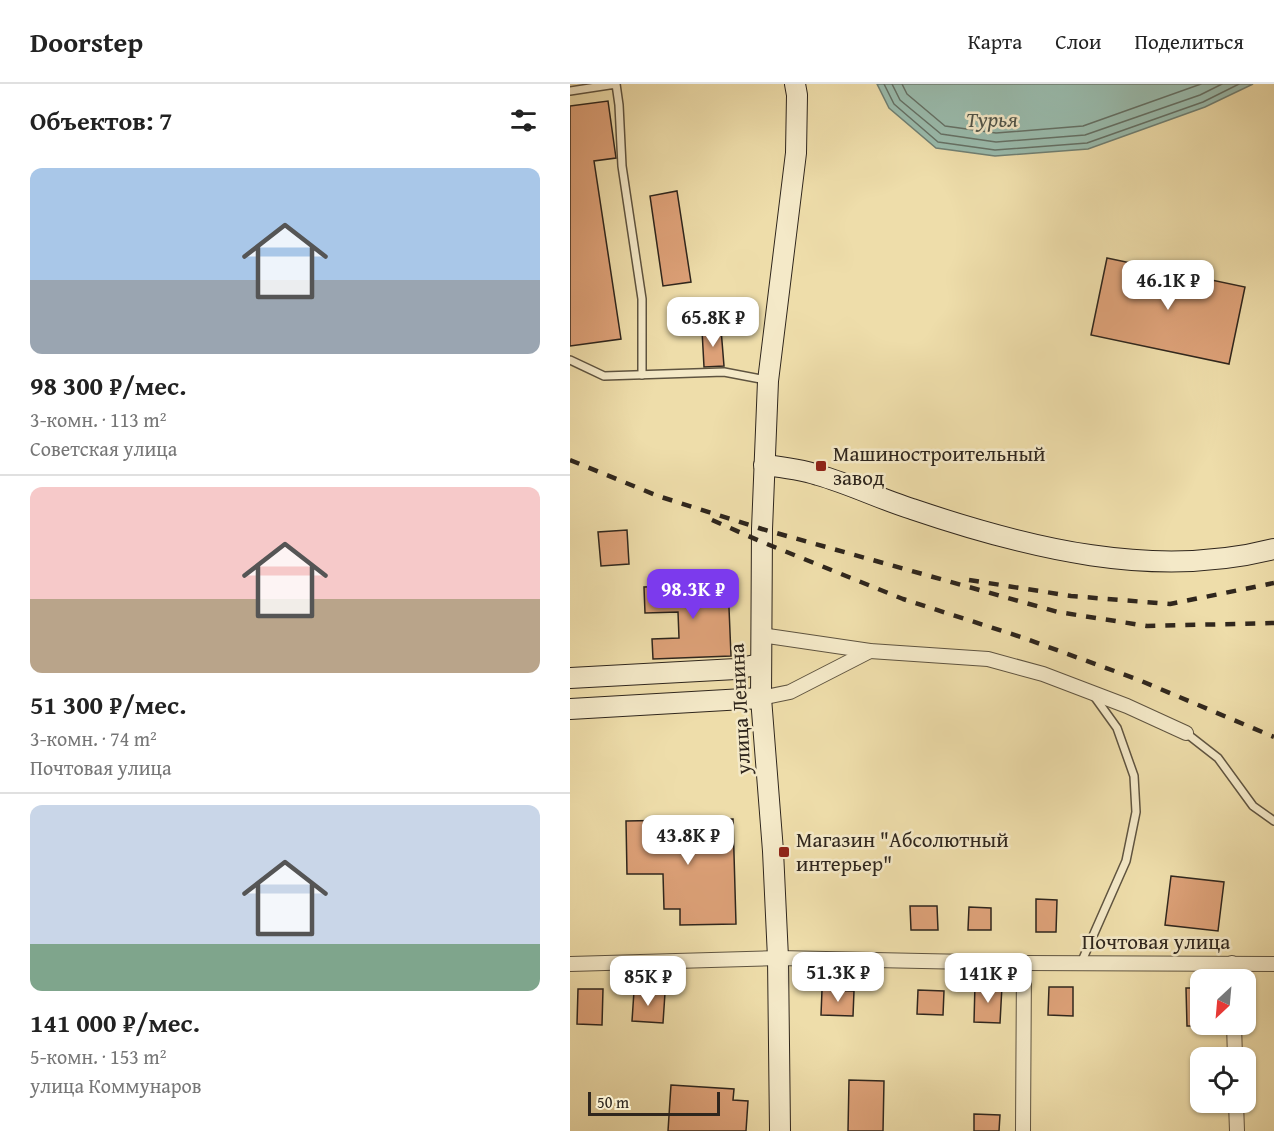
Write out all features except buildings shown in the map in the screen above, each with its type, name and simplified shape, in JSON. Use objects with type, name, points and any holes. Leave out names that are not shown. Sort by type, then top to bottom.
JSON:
[{"type":"street","name":"улица Ленина","points":[[780,1131],[778,958],[760,664],[768,381],[796,153],[797,95],[795,84]]},
{"type":"street","points":[[764,465],[818,475],[950,522],[1064,551],[1126,560],[1203,560],[1274,549]]},
{"type":"street","points":[[761,635],[870,651],[988,659],[1043,674],[1186,733]]},
{"type":"street","points":[[570,709],[761,698],[790,692],[870,651]]},
{"type":"street","points":[[570,678],[736,669],[760,664]]},
{"type":"street","name":"Почтовая улица","points":[[570,964],[778,958],[1024,963],[1274,964]]},
{"type":"street","points":[[1023,1131],[1024,963]]},
{"type":"street","points":[[1232,963],[1232,969]]},
{"type":"street","points":[[1236,1113],[1237,1131]]},
{"type":"lane","points":[[570,91],[616,84],[620,105],[622,166],[642,299],[642,375]]},
{"type":"lane","points":[[570,360],[604,376],[724,372],[768,381]]},
{"type":"lane","points":[[1081,963],[1126,861],[1136,812],[1134,776],[1117,728],[1091,693]]},
{"type":"lane","points":[[1186,733],[1218,758],[1252,806],[1274,820]]},
{"type":"water","name":"Турья","points":[[877,84],[1253,84],[1205,107],[1088,149],[995,156],[936,148],[889,108]]},
{"type":"railway","points":[[570,460],[658,496],[762,529],[1058,612],[1147,626],[1274,623]]},
{"type":"railway","points":[[712,520],[903,599],[1021,637],[1139,680],[1274,737]]},
{"type":"railway","points":[[969,580],[1071,596],[1170,604],[1274,583]]},
{"type":"place","name":"Машиностроительный завод","points":[[821,466]]},
{"type":"place","name":"Магазин \"Абсолютный интерьер\"","points":[[784,852]]}]
